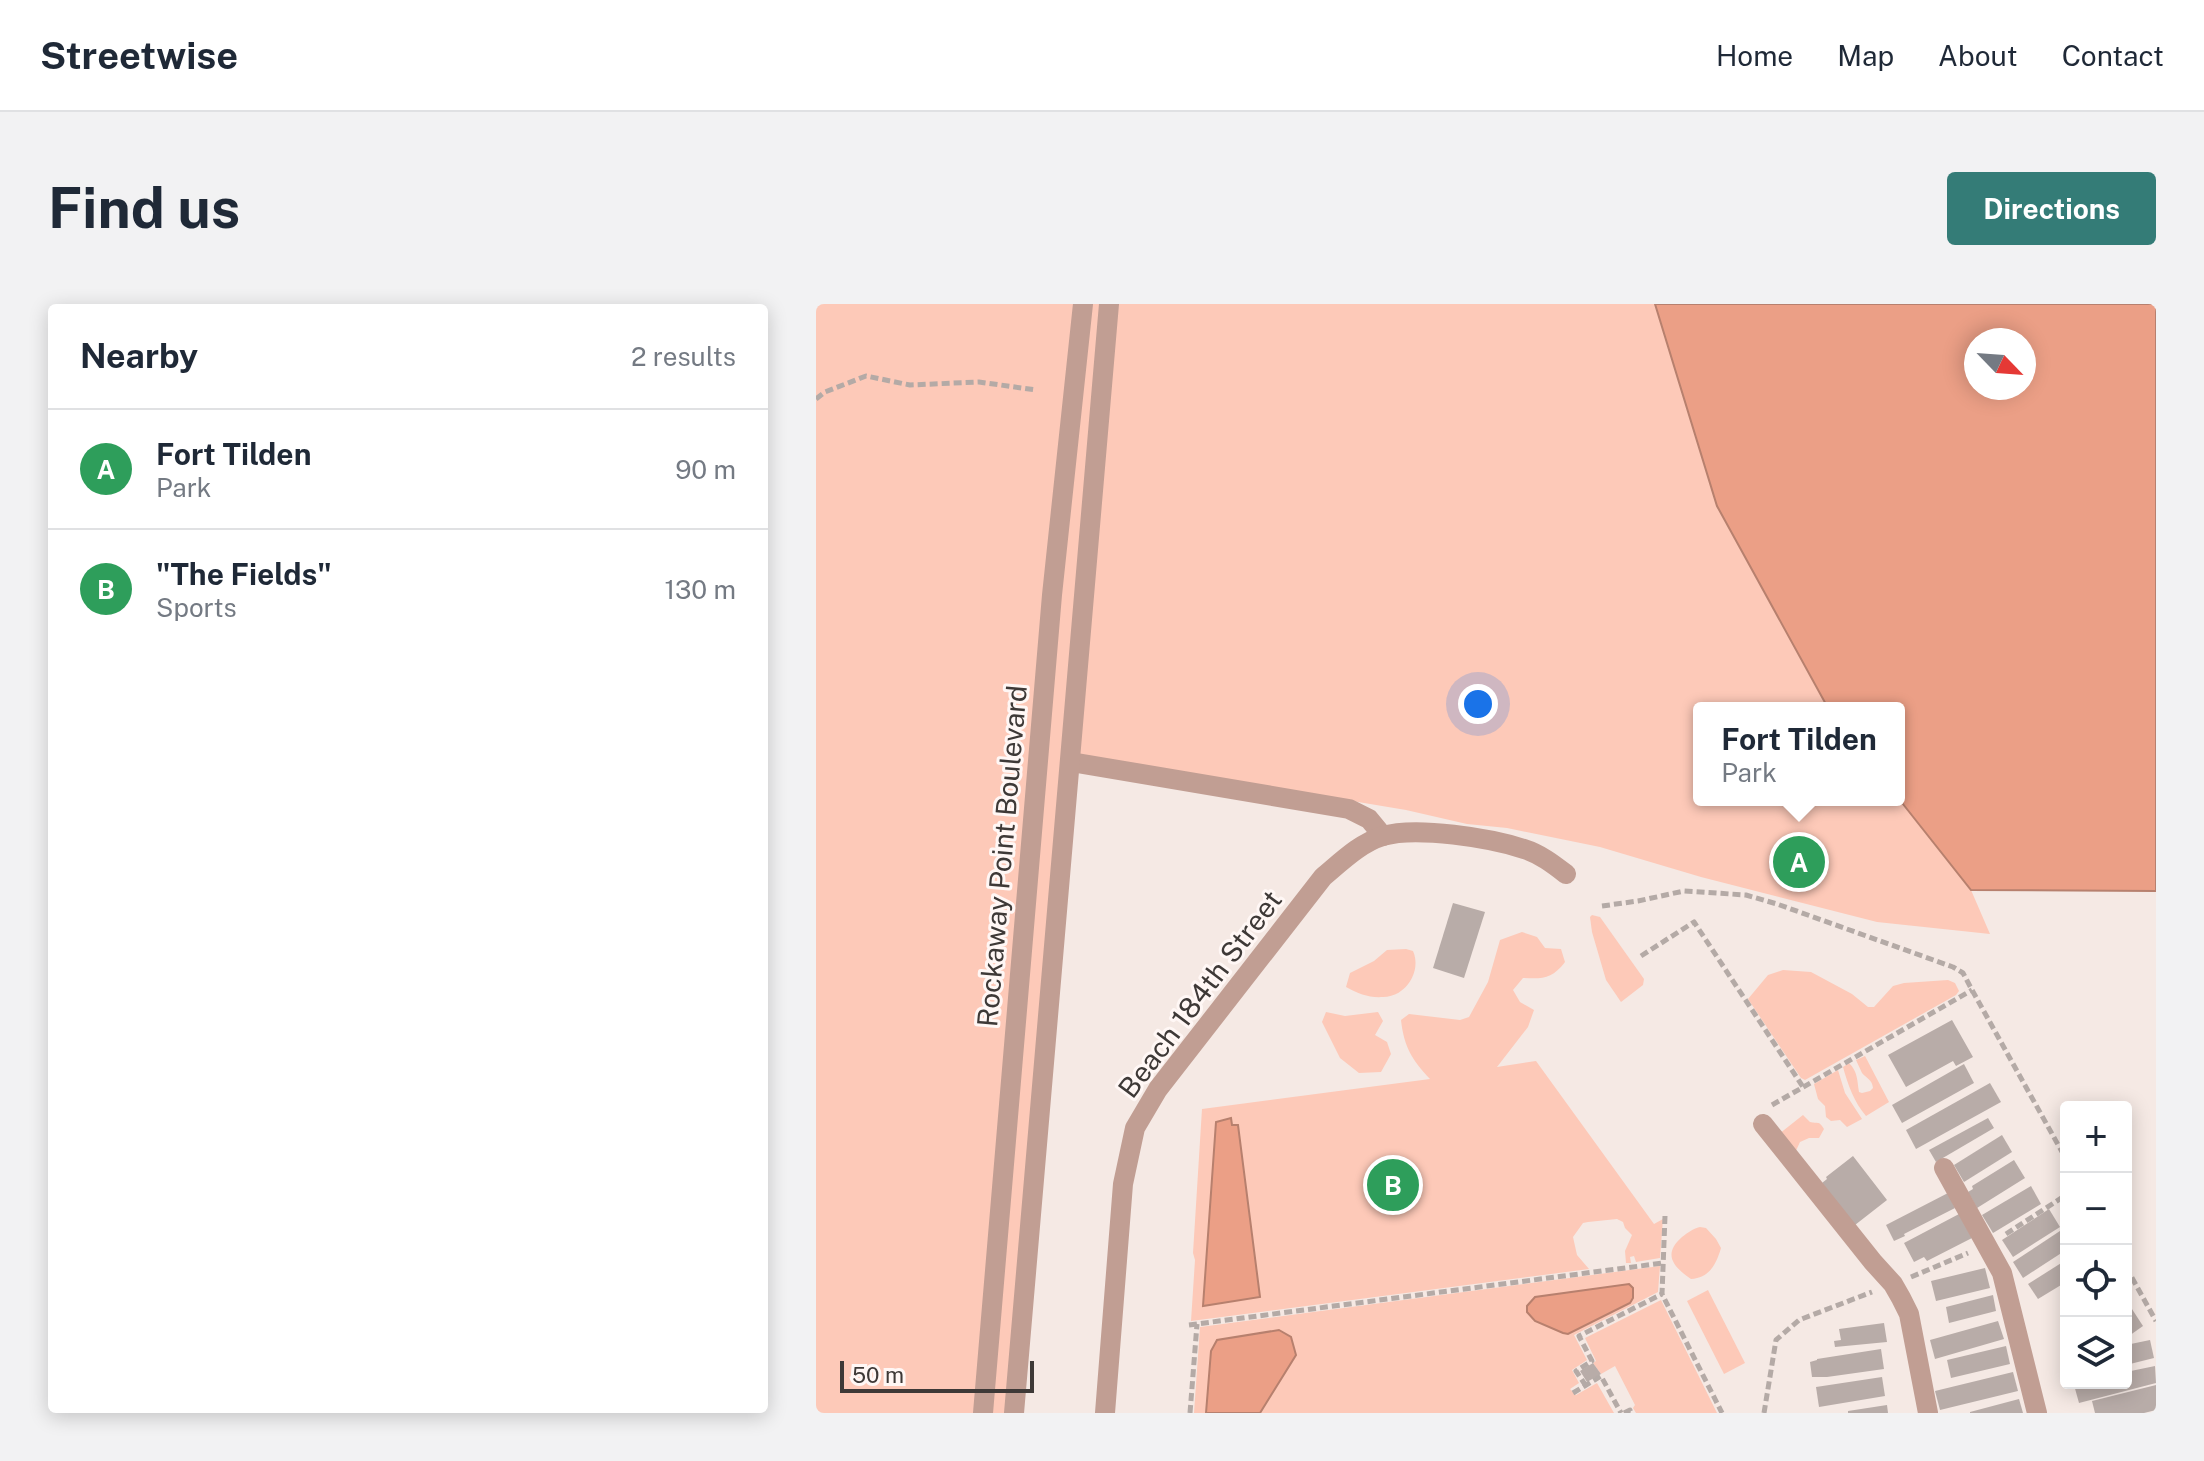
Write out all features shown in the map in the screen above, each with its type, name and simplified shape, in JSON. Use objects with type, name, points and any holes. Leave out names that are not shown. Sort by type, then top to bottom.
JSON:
[{"type":"street","name":"Rockaway Point Boulevard","points":[[983,1413],[1054,581],[1083,304]]},
{"type":"street","points":[[1014,1413],[1109,304]]},
{"type":"street","points":[[1071,762],[1349,809],[1369,819],[1383,836]]},
{"type":"street","points":[[1034,813],[1065,817]]},
{"type":"street","name":"Beach 184th Street","points":[[1105,1413],[1123,1184],[1135,1128],[1158,1089],[1323,877],[1357,849],[1383,836],[1409,832],[1473,837],[1524,849],[1546,859],[1566,874]]},
{"type":"street","points":[[1763,1124],[1893,1284],[1909,1314],[1928,1413]]},
{"type":"street","points":[[1944,1168],[2002,1273],[2037,1413]]},
{"type":"path","points":[[816,399],[825,392],[866,376],[910,385],[979,382],[1036,390]]},
{"type":"path","points":[[1602,906],[1684,891],[1746,895],[1953,967],[1963,973],[2060,1148]]},
{"type":"path","points":[[1641,956],[1694,922],[1803,1087]]},
{"type":"path","points":[[1789,1095],[1972,990]]},
{"type":"path","points":[[1665,1216],[1662,1294],[1722,1413]]},
{"type":"path","points":[[1189,1325],[1663,1263]]},
{"type":"path","points":[[2132,1278],[2156,1321]]},
{"type":"path","points":[[1764,1413],[1776,1340],[1799,1320],[1893,1284]]},
{"type":"path","points":[[1586,1386],[1576,1371],[1592,1361],[1579,1336],[1662,1294]]},
{"type":"path","points":[[1190,1413],[1197,1324]]},
{"type":"path","points":[[1573,1393],[1601,1376],[1622,1413],[1630,1410],[1631,1413]]},
{"type":"shaded area","points":[[816,304],[1655,304],[1717,506],[1825,702],[1693,702],[1693,806],[1905,806],[1971,890],[1990,934],[1877,922],[1701,877],[1600,847],[1507,828],[1467,824],[1406,810],[1071,754],[1021,1413],[816,1413]]},
{"type":"shaded area","points":[[1655,304],[2156,304],[2156,891],[1971,890],[1905,806],[1905,702],[1825,702],[1717,506]]},
{"type":"shaded area","points":[[1592,915],[1600,917],[1644,979],[1643,985],[1621,1002],[1606,980],[1592,932]]},
{"type":"shaded area","points":[[1522,932],[1537,937],[1545,948],[1561,949],[1565,962],[1547,977],[1523,978],[1513,990],[1520,1002],[1534,1010],[1528,1027],[1497,1067],[1536,1061],[1654,1224],[1663,1219],[1660,1258],[1636,1262],[1634,1256],[1630,1257],[1631,1263],[1626,1263],[1625,1251],[1632,1235],[1623,1222],[1617,1219],[1588,1222],[1583,1223],[1573,1237],[1577,1255],[1589,1269],[1191,1321],[1202,1109],[1430,1079],[1410,1052],[1401,1020],[1409,1014],[1460,1020],[1469,1017],[1488,982],[1500,940]]},
{"type":"shaded area","points":[[1387,950],[1413,951],[1414,974],[1399,993],[1373,997],[1346,987],[1350,973],[1374,961]]},
{"type":"shaded area","points":[[1783,970],[1811,972],[1852,994],[1868,1007],[1874,1007],[1893,986],[1904,983],[1948,980],[1955,983],[1959,991],[1805,1080],[1748,999],[1768,975]]},
{"type":"shaded area","points":[[1326,1012],[1345,1016],[1378,1012],[1383,1021],[1375,1035],[1387,1042],[1391,1054],[1381,1072],[1359,1073],[1340,1058],[1322,1022]]},
{"type":"shaded area","points":[[1865,1056],[1889,1102],[1866,1116],[1852,1093],[1843,1067],[1849,1063],[1854,1070],[1859,1092],[1870,1091],[1872,1083],[1862,1073],[1856,1060]]},
{"type":"shaded area","points":[[1838,1070],[1845,1093],[1862,1119],[1847,1127],[1840,1120],[1831,1121],[1826,1117],[1825,1106],[1818,1099],[1814,1084]]},
{"type":"shaded area","points":[[1803,1115],[1824,1129],[1819,1138],[1800,1142],[1794,1155],[1779,1134]]},
{"type":"shaded area","points":[[1231,1118],[1232,1125],[1238,1125],[1260,1297],[1203,1306],[1216,1122]]},
{"type":"shaded area","points":[[1700,1227],[1706,1228],[1721,1248],[1711,1270],[1691,1279],[1675,1264],[1671,1254],[1682,1237]]},
{"type":"shaded area","points":[[1660,1266],[1658,1292],[1574,1335],[1587,1360],[1572,1370],[1579,1383],[1570,1389],[1576,1395],[1597,1383],[1614,1413],[1194,1413],[1200,1327]]},
{"type":"shaded area","points":[[1629,1284],[1633,1288],[1630,1303],[1568,1334],[1535,1321],[1527,1312],[1527,1306],[1535,1297]]},
{"type":"shaded area","points":[[1708,1290],[1745,1363],[1724,1374],[1687,1301]]},
{"type":"shaded area","points":[[1661,1300],[1717,1413],[1636,1413],[1615,1366],[1601,1374],[1593,1363],[1596,1361],[1585,1338]]},
{"type":"shaded area","points":[[1279,1330],[1291,1337],[1296,1355],[1260,1413],[1206,1413],[1211,1351],[1217,1340]]},
{"type":"building","points":[[1453,903],[1485,912],[1464,978],[1433,968]]},
{"type":"building","points":[[1952,1020],[1973,1057],[1956,1066],[1953,1061],[1906,1087],[1888,1055]]},
{"type":"building","points":[[1964,1064],[1974,1083],[1902,1123],[1892,1105]]},
{"type":"building","points":[[1990,1083],[2001,1102],[1916,1149],[1906,1130]]},
{"type":"building","points":[[1988,1118],[1994,1128],[1936,1162],[1929,1150]]},
{"type":"building","points":[[2002,1135],[2012,1152],[1964,1182],[1954,1165]]},
{"type":"building","points":[[1853,1156],[1887,1200],[1855,1225],[1822,1183]]},
{"type":"building","points":[[2014,1160],[2025,1178],[1977,1208],[1968,1192],[1973,1189],[1972,1186]]},
{"type":"building","points":[[2031,1186],[2041,1204],[1993,1233],[1982,1215]]},
{"type":"building","points":[[1948,1193],[1955,1208],[1894,1241],[1886,1225]]},
{"type":"building","points":[[2049,1209],[2060,1227],[2013,1257],[2002,1240]]},
{"type":"building","points":[[1959,1214],[1972,1238],[1927,1261],[1924,1257],[1914,1262],[1904,1243]]},
{"type":"building","points":[[2060,1231],[2060,1254],[2023,1278],[2013,1262]]},
{"type":"building","points":[[2060,1264],[2060,1286],[2038,1299],[2028,1284]]},
{"type":"building","points":[[1985,1268],[1990,1288],[1936,1301],[1931,1281]]},
{"type":"building","points":[[1993,1295],[1996,1311],[1949,1323],[1946,1307]]},
{"type":"building","points":[[2132,1309],[2143,1326],[2132,1334]]},
{"type":"building","points":[[1998,1321],[2004,1339],[1935,1359],[1930,1340]]},
{"type":"building","points":[[1884,1323],[1887,1342],[1835,1347],[1834,1341],[1841,1340],[1839,1329]]},
{"type":"building","points":[[2150,1340],[2154,1358],[2132,1364],[2132,1344]]},
{"type":"building","points":[[2006,1346],[2010,1364],[1951,1378],[1947,1360]]},
{"type":"building","points":[[1881,1349],[1884,1369],[1812,1377],[1810,1362],[1817,1359]]},
{"type":"building","points":[[1593,1363],[1601,1374],[1587,1382],[1580,1371]]},
{"type":"building","points":[[2155,1366],[2156,1383],[2079,1403],[2075,1389],[2132,1389],[2132,1371]]},
{"type":"building","points":[[2013,1372],[2018,1391],[1940,1410],[1935,1391]]},
{"type":"building","points":[[1882,1377],[1885,1396],[1819,1407],[1816,1387]]},
{"type":"building","points":[[2156,1385],[2156,1410],[2144,1413],[2095,1413],[2092,1401]]},
{"type":"building","points":[[2019,1399],[2023,1413],[1970,1413],[1970,1412]]},
{"type":"building","points":[[1887,1405],[1888,1413],[1848,1413],[1848,1411]]},
{"type":"place","name":"Fort Tilden","points":[[1799,862]]},
{"type":"place","name":"\"The Fields\"","points":[[1393,1185]]}]
